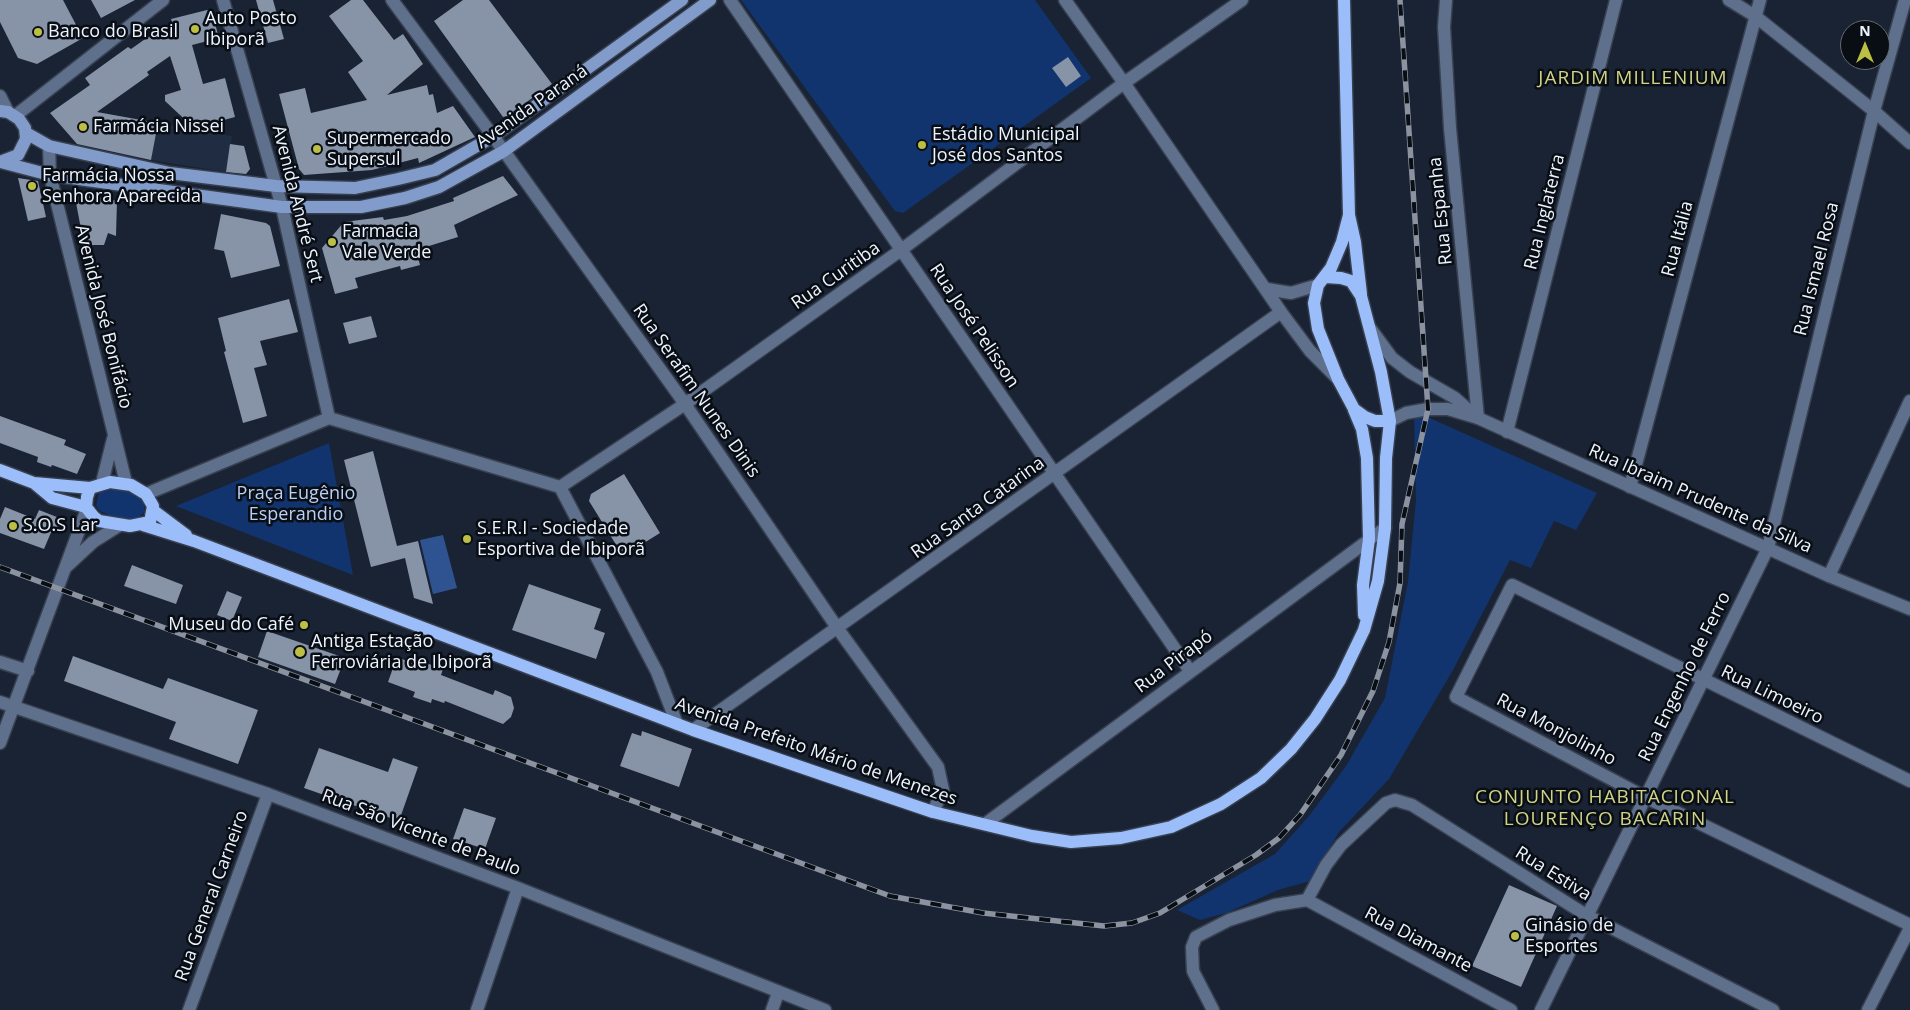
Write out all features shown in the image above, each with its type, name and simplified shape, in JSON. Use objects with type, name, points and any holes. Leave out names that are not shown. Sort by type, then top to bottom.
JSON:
[{"type":"main road","name":"Avenida Paraná","points":[[26,133],[49,146],[170,173],[276,186],[355,188],[435,170],[494,136],[682,0]]},
{"type":"main road","name":"Avenida Paraná","points":[[1,162],[50,175],[282,206],[361,206],[405,198],[439,188],[504,150],[710,0]]},
{"type":"main road","points":[[1344,0],[1349,215],[1355,242],[1361,296]]},
{"type":"main road","points":[[1,162],[18,155],[25,145],[26,133],[22,123],[8,113]]},
{"type":"main road","points":[[167,192],[170,173]]},
{"type":"main road","points":[[1321,281],[1342,242],[1349,215]]},
{"type":"main road","points":[[1321,281],[1340,278],[1351,281],[1361,296]]},
{"type":"main road","name":"Avenida Prefeito Mário de Menezes","points":[[1321,281],[1314,303],[1318,329],[1338,379],[1354,409],[1362,430],[1367,458],[1369,539],[1364,585],[1364,630]]},
{"type":"main road","name":"Avenida Prefeito Mário de Menezes","points":[[143,525],[194,541],[693,730],[932,812],[1032,836],[1071,842],[1104,839],[1171,827],[1221,804],[1261,778],[1291,749],[1315,719],[1340,680],[1364,630],[1378,581],[1385,528],[1386,458],[1390,421],[1381,372],[1361,296]]},
{"type":"main road","points":[[1354,409],[1375,421],[1390,421]]},
{"type":"main road","points":[[0,470],[34,483],[90,488],[102,483],[126,484],[139,488],[146,494],[154,510],[150,522],[143,525],[120,525],[99,521],[87,508],[52,498],[34,483]]},
{"type":"main road","points":[[87,508],[87,497],[90,488]]},
{"type":"main road","name":"Avenida Prefeito Mário de Menezes","points":[[154,510],[194,541]]},
{"type":"street","points":[[0,96],[8,113],[163,0]]},
{"type":"street","name":"Avenida André Sert","points":[[222,0],[282,206],[329,418]]},
{"type":"street","name":"Rua Serafim Nunes Dinis","points":[[392,0],[494,136],[685,404],[838,629],[938,767],[942,790],[932,812]]},
{"type":"street","name":"Rua José Pelisson","points":[[730,0],[1190,672]]},
{"type":"street","points":[[1065,0],[1268,289],[1281,312],[1310,351],[1338,379]]},
{"type":"street","name":"Rua Curitiba","points":[[560,487],[685,404],[902,250],[1124,83],[1242,0]]},
{"type":"street","name":"Rua Espanha","points":[[1446,0],[1444,26],[1450,128],[1478,418]]},
{"type":"street","name":"Rua Inglaterra","points":[[1507,432],[1616,0]]},
{"type":"street","points":[[1729,0],[1755,16],[1874,111],[1910,143]]},
{"type":"street","name":"Rua Itália","points":[[1630,487],[1760,0]]},
{"type":"street","name":"Rua Ismael Rosa","points":[[1768,548],[1874,111],[1905,0]]},
{"type":"street","name":"Avenida José Bonifácio","points":[[49,146],[50,175],[126,484]]},
{"type":"street","points":[[1268,289],[1291,293],[1321,281]]},
{"type":"street","name":"Rua Santa Catarina","points":[[693,730],[838,629],[1281,312]]},
{"type":"street","name":"Rua Ibraim Prudente da Silva","points":[[1368,326],[1392,358],[1410,372],[1455,398],[1478,418]]},
{"type":"street","points":[[1830,576],[1910,401]]},
{"type":"street","name":"Rua Ibraim Prudente da Silva","points":[[1390,421],[1406,413],[1428,409],[1448,409],[1478,418],[1830,576],[1910,609]]},
{"type":"street","points":[[146,494],[329,418],[560,487],[658,672],[677,724]]},
{"type":"street","points":[[102,483],[114,437]]},
{"type":"street","points":[[0,743],[87,508]]},
{"type":"street","points":[[64,569],[93,542],[120,525]]},
{"type":"street","name":"Rua Pirapó","points":[[984,824],[1385,528]]},
{"type":"street","name":"Rua Engenho de Ferro","points":[[1541,1010],[1586,915],[1704,682],[1768,548]]},
{"type":"street","name":"Rua Limoeiro","points":[[1456,697],[1512,585],[1704,682],[1910,781]]},
{"type":"street","points":[[0,662],[28,671]]},
{"type":"street","name":"Rua Monjolinho","points":[[1456,697],[1645,797],[1910,926]]},
{"type":"street","name":"Rua São Vicente de Paulo","points":[[0,702],[268,794],[518,888],[778,993],[825,1010]]},
{"type":"street","name":"Rua General Carneiro","points":[[189,1010],[268,794]]},
{"type":"street","name":"Rua Estiva","points":[[1307,900],[1334,853],[1364,821],[1386,803],[1395,800],[1412,805],[1586,915],[1773,1010]]},
{"type":"street","points":[[477,1010],[518,888]]},
{"type":"street","points":[[1213,1010],[1194,971],[1192,947],[1196,937],[1228,920],[1275,905],[1307,900]]},
{"type":"street","name":"Rua Diamante","points":[[1307,900],[1512,1010]]},
{"type":"street","points":[[1868,1010],[1910,926]]},
{"type":"street","points":[[772,1010],[778,993]]},
{"type":"shaded area","points":[[158,123],[232,136],[226,172],[151,160]]},
{"type":"shaded area","points":[[443,535],[457,588],[433,594],[420,540]]},
{"type":"green space","name":"Estádio Municipal José dos Santos","points":[[741,0],[1035,0],[1091,78],[903,213],[895,211]]},
{"type":"green space","points":[[1414,411],[1597,493],[1576,530],[1554,521],[1531,568],[1510,560],[1453,670],[1389,779],[1339,832],[1310,881],[1278,890],[1226,913],[1200,920],[1177,910],[1275,854],[1309,816],[1346,766],[1385,698],[1408,582],[1416,500]]},
{"type":"green space","name":"Praça Eugênio Esperandio","points":[[329,443],[353,575],[176,506]]},
{"type":"green space","points":[[118,488],[134,492],[140,497],[144,504],[144,512],[139,517],[129,520],[114,517],[100,511],[96,506],[99,493]]},
{"type":"building","name":"Banco do Brasil","points":[[0,0],[63,0],[83,38],[37,64],[18,58],[0,22]]},
{"type":"building","points":[[91,0],[135,0],[101,18]]},
{"type":"building","points":[[256,0],[273,0],[284,39],[268,43]]},
{"type":"building","points":[[351,0],[363,0],[394,40],[403,34],[423,64],[387,95],[427,85],[429,95],[433,94],[437,113],[453,106],[475,137],[419,163],[418,158],[372,170],[304,175],[299,169],[279,94],[305,88],[311,113],[367,100],[348,72],[363,61],[329,16]]},
{"type":"building","points":[[463,0],[489,0],[552,84],[507,116],[503,117],[434,21]]},
{"type":"building","points":[[211,9],[219,38],[192,45],[203,84],[225,78],[235,117],[194,128],[165,101],[165,95],[181,90],[170,56],[147,72],[149,75],[97,112],[158,123],[151,160],[77,144],[50,113],[90,85],[85,78],[128,47],[131,49],[158,30],[173,25],[171,19]]},
{"type":"building","points":[[1068,57],[1081,76],[1066,87],[1052,68]]},
{"type":"building","points":[[230,144],[244,146],[250,169],[246,174],[226,172]]},
{"type":"building","points":[[503,176],[518,195],[454,225],[458,237],[416,250],[420,265],[401,270],[400,266],[355,278],[358,288],[335,294],[322,248],[344,222],[383,217],[384,220],[407,216],[454,201],[453,198]]},
{"type":"building","points":[[18,178],[38,181],[46,217],[28,221]]},
{"type":"building","points":[[74,192],[117,201],[116,236],[108,233],[104,245],[84,245]]},
{"type":"building","points":[[221,214],[266,223],[270,226],[280,266],[231,278],[224,251],[214,249]]},
{"type":"building","points":[[289,299],[298,332],[260,341],[267,365],[254,368],[267,416],[243,423],[224,352],[226,351],[218,318]]},
{"type":"building","points":[[371,316],[377,337],[349,344],[343,323]]},
{"type":"building","points":[[0,416],[66,440],[64,445],[86,454],[77,474],[37,462],[38,457],[0,443]]},
{"type":"building","points":[[373,451],[397,546],[418,541],[433,604],[414,598],[405,558],[371,567],[344,460]]},
{"type":"building","points":[[624,474],[660,533],[623,556],[589,501],[591,494]]},
{"type":"building","points":[[5,507],[35,519],[39,510],[62,519],[57,532],[52,530],[44,549],[0,533],[0,519]]},
{"type":"building","points":[[132,565],[183,585],[176,604],[124,586]]},
{"type":"building","points":[[529,584],[601,609],[594,629],[605,633],[596,659],[512,630]]},
{"type":"building","points":[[227,591],[242,597],[232,621],[217,615]]},
{"type":"building","points":[[267,631],[345,658],[335,684],[258,657]]},
{"type":"building","points":[[73,656],[163,689],[168,678],[258,710],[238,764],[169,739],[176,722],[64,681]]},
{"type":"building","points":[[397,657],[424,668],[426,663],[443,669],[441,675],[493,695],[495,690],[511,697],[514,708],[511,717],[503,724],[445,701],[444,703],[432,699],[431,703],[413,697],[415,692],[388,682]]},
{"type":"building","points":[[642,731],[692,749],[679,787],[620,766],[632,733],[641,736]]},
{"type":"building","points":[[319,748],[388,772],[393,758],[418,767],[399,821],[304,788]]},
{"type":"building","points":[[464,808],[496,818],[485,849],[453,839]]},
{"type":"building","name":"Ginásio de Esportes","points":[[1509,885],[1557,906],[1521,987],[1472,966]]},
{"type":"railway","points":[[0,567],[890,896],[983,913],[1104,926],[1132,923],[1160,913],[1256,855],[1279,838],[1300,815],[1341,755],[1373,691],[1389,642],[1400,583],[1402,524],[1428,409],[1400,0]]},
{"type":"place","name":"Auto Posto Ibiporã","points":[[195,29]]},
{"type":"place","name":"Banco do Brasil","points":[[38,32]]},
{"type":"place","name":"Farmácia Nissei","points":[[83,127]]},
{"type":"place","name":"Estádio Municipal José dos Santos","points":[[922,145]]},
{"type":"place","name":"Supermercado Supersul","points":[[317,149]]},
{"type":"place","name":"Farmácia Nossa Senhora Aparecida","points":[[32,186]]},
{"type":"place","name":"Farmacia Vale Verde","points":[[332,242]]},
{"type":"place","name":"S.O.S Lar","points":[[13,526]]},
{"type":"place","name":"S.E.R.I - Sociedade Esportiva de Ibiporã","points":[[467,539]]},
{"type":"place","name":"Museu do Café","points":[[304,625]]},
{"type":"place","name":"Antiga Estação Ferroviária de Ibiporã","points":[[300,652]]},
{"type":"place","name":"Ginásio de Esportes","points":[[1515,936]]},
{"type":"district","name":"JARDIM MILLENIUM","points":[[1633,79]]},
{"type":"district","name":"CONJUNTO HABITACIONAL LOURENÇO BACARIN","points":[[1605,809]]}]
